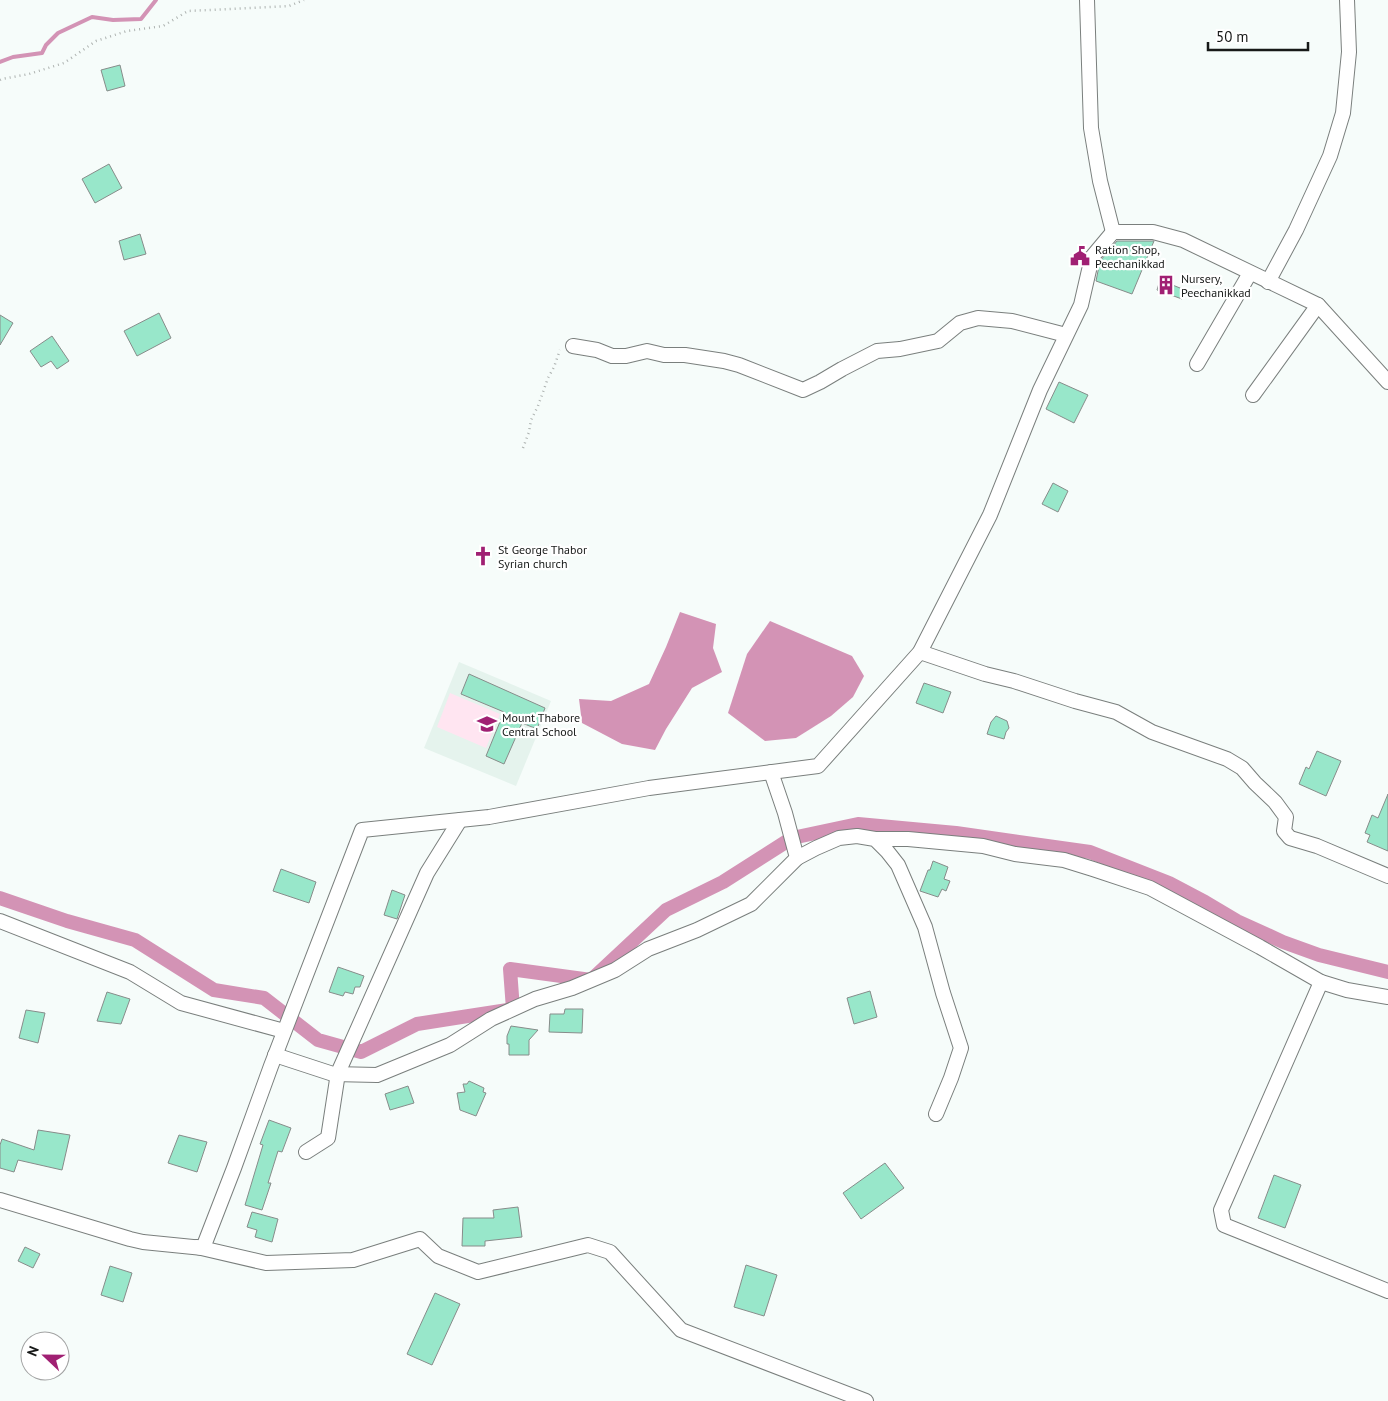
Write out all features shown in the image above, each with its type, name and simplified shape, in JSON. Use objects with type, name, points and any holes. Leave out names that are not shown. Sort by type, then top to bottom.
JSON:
[{"type":"street","points":[[1087,0],[1091,128],[1100,181],[1113,232]]},
{"type":"street","points":[[1268,282],[1296,230],[1330,156],[1343,113],[1349,52],[1347,0]]},
{"type":"street","points":[[0,1200],[130,1239],[203,1248],[362,830],[489,817],[649,788],[818,766],[920,652],[990,516],[1040,390],[1081,305],[1092,257],[1113,232],[1153,232],[1183,240],[1318,305],[1388,382]]},
{"type":"street","points":[[1197,364],[1250,273]]},
{"type":"street","points":[[1253,395],[1318,305]]},
{"type":"street","points":[[573,346],[597,350],[612,356],[626,356],[647,351],[664,355],[724,361],[803,390],[877,351],[900,349],[938,341],[960,323],[978,318],[1012,321],[1066,335]]},
{"type":"street","points":[[920,652],[985,674],[1116,712],[1152,732],[1227,759],[1242,768],[1275,802],[1286,817],[1284,831],[1290,838],[1317,846],[1388,876]]},
{"type":"street","points":[[771,772],[785,813],[797,858]]},
{"type":"street","points":[[306,1152],[328,1138],[337,1074],[427,873],[460,820]]},
{"type":"street","points":[[275,1056],[333,1074],[377,1075],[450,1045],[491,1019],[535,998],[572,988],[615,970],[648,949],[697,930],[751,904],[797,858],[839,838],[857,836],[875,839],[931,840],[951,844],[983,846],[1015,854],[1064,860],[1150,888],[1321,982],[1347,990],[1388,997]]},
{"type":"street","points":[[875,839],[898,865],[925,927],[961,1048],[936,1114]]},
{"type":"street","points":[[0,921],[130,972],[181,1002],[284,1031]]},
{"type":"street","points":[[1321,982],[1221,1210],[1224,1225],[1388,1291]]},
{"type":"street","points":[[197,1247],[266,1263],[354,1260],[420,1239],[438,1256],[478,1272],[588,1245],[610,1252],[681,1330],[866,1401]]},
{"type":"path","points":[[0,80],[64,64],[96,41],[127,31],[163,26],[188,11],[289,6],[304,0]]},
{"type":"path","points":[[523,448],[531,420],[563,342],[573,346]]},
{"type":"shaded area","points":[[680,612],[716,624],[713,648],[722,672],[692,688],[655,750],[622,744],[582,723],[579,699],[611,701],[649,684]]},
{"type":"shaded area","points":[[770,621],[852,656],[864,676],[853,697],[831,716],[796,738],[765,741],[728,713],[747,654]]},
{"type":"shaded area","name":"Mount Thabore Central School","points":[[459,662],[551,701],[516,786],[424,748]]},
{"type":"shaded area","points":[[450,693],[500,714],[486,748],[437,727]]},
{"type":"building","points":[[120,65],[125,86],[107,91],[101,70]]},
{"type":"building","points":[[109,164],[122,188],[95,203],[82,179]]},
{"type":"building","points":[[140,234],[146,254],[124,260],[119,241]]},
{"type":"building","points":[[1117,241],[1154,241],[1132,294],[1096,281],[1100,261]]},
{"type":"building","name":"Nursery, Peechanikkad","points":[[1160,280],[1185,290],[1182,299],[1157,290]]},
{"type":"building","points":[[159,313],[171,338],[137,356],[124,331]]},
{"type":"building","points":[[0,315],[13,323],[0,345]]},
{"type":"building","points":[[52,336],[69,361],[57,369],[51,361],[41,367],[30,351]]},
{"type":"building","points":[[1059,382],[1088,395],[1074,423],[1046,409]]},
{"type":"building","points":[[1053,483],[1068,491],[1058,512],[1042,504]]},
{"type":"building","points":[[469,674],[545,708],[537,729],[522,723],[504,764],[486,756],[504,712],[461,694]]},
{"type":"building","points":[[924,683],[951,692],[943,713],[916,703]]},
{"type":"building","points":[[996,716],[1007,721],[1009,728],[1004,739],[987,734],[991,722]]},
{"type":"building","points":[[1317,751],[1341,761],[1326,796],[1299,784],[1306,767],[1309,769]]},
{"type":"building","points":[[1388,794],[1388,851],[1367,842],[1370,835],[1365,833],[1372,815],[1378,818]]},
{"type":"building","points":[[933,861],[948,867],[944,879],[950,881],[946,891],[942,889],[938,897],[920,891]]},
{"type":"building","points":[[281,869],[316,882],[309,903],[273,891]]},
{"type":"building","points":[[392,890],[405,895],[397,919],[384,915]]},
{"type":"building","points":[[338,967],[364,976],[360,987],[355,987],[353,994],[345,992],[343,996],[329,992]]},
{"type":"building","points":[[870,991],[877,1017],[854,1024],[847,998]]},
{"type":"building","points":[[107,992],[130,999],[121,1024],[97,1021]]},
{"type":"building","points":[[565,1009],[583,1009],[582,1033],[549,1032],[550,1014],[564,1014]]},
{"type":"building","points":[[26,1010],[45,1013],[38,1043],[19,1038]]},
{"type":"building","points":[[511,1026],[538,1030],[529,1040],[529,1055],[509,1055],[507,1036]]},
{"type":"building","points":[[469,1081],[484,1088],[483,1092],[486,1093],[476,1116],[460,1110],[457,1093],[465,1092],[463,1084],[467,1084]]},
{"type":"building","points":[[408,1086],[414,1103],[390,1110],[385,1094]]},
{"type":"building","points":[[269,1120],[291,1128],[282,1152],[278,1151],[268,1183],[271,1183],[262,1210],[245,1205],[263,1145],[260,1144]]},
{"type":"building","points":[[38,1130],[70,1135],[62,1170],[18,1160],[14,1172],[0,1168],[0,1145],[2,1139],[34,1150]]},
{"type":"building","points":[[179,1135],[207,1142],[197,1172],[168,1163]]},
{"type":"building","points":[[885,1163],[904,1188],[861,1219],[843,1193]]},
{"type":"building","points":[[1274,1175],[1301,1185],[1285,1228],[1258,1218]]},
{"type":"building","points":[[518,1207],[522,1237],[485,1241],[485,1246],[462,1246],[463,1218],[494,1218],[493,1210]]},
{"type":"building","points":[[252,1212],[278,1219],[272,1242],[255,1237],[257,1230],[247,1227]]},
{"type":"building","points":[[25,1247],[40,1254],[33,1268],[18,1261]]},
{"type":"building","points":[[746,1265],[777,1275],[764,1316],[734,1307]]},
{"type":"building","points":[[110,1266],[132,1273],[123,1302],[101,1295]]},
{"type":"building","points":[[435,1293],[460,1304],[432,1365],[407,1354]]},
{"type":"waterway","points":[[0,62],[13,57],[42,53],[46,45],[58,33],[92,17],[113,20],[141,19],[156,0]]},
{"type":"waterway","points":[[0,898],[67,921],[135,940],[214,990],[264,998],[318,1040],[361,1052],[417,1024],[513,1009],[510,969],[591,980],[666,910],[723,882],[792,838],[858,824],[956,833],[1090,852],[1169,883],[1237,921],[1283,942],[1319,955],[1388,972]]},
{"type":"place","name":"Ration Shop, Peechanikkad","points":[[1080,256]]},
{"type":"place","name":"Nursery, Peechanikkad","points":[[1166,285]]},
{"type":"place","name":"St George Thabor Syrian church","points":[[483,556]]},
{"type":"place","name":"Mount Thabore Central School","points":[[487,724]]}]
